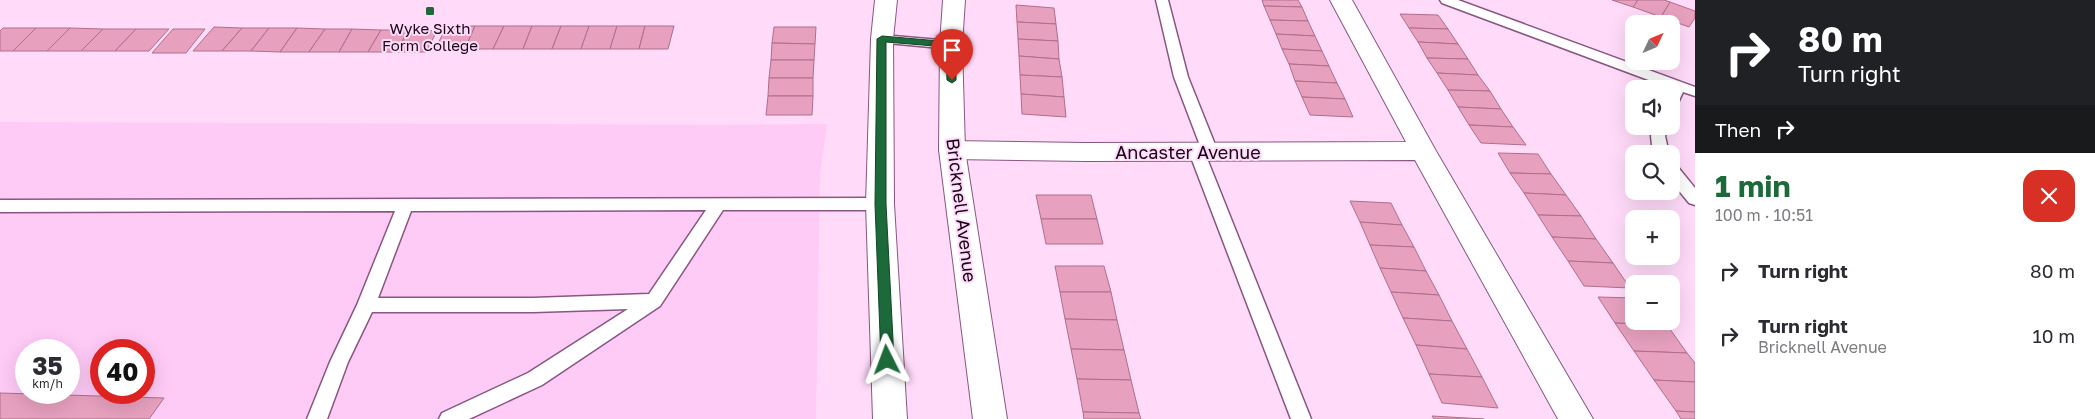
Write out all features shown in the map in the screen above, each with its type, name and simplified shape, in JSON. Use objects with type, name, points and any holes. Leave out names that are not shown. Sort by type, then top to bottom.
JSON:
[{"type":"street","points":[[886,0],[882,39],[880,204],[890,419]]},
{"type":"street","name":"Bricknell Avenue","points":[[954,0],[951,44],[952,150],[990,419]]},
{"type":"street","points":[[1341,0],[1423,151],[1576,419]]},
{"type":"street","name":"Ancaster Avenue","points":[[952,150],[1423,151]]},
{"type":"lane","points":[[1162,0],[1181,77],[1204,152],[1301,419]]},
{"type":"lane","points":[[1446,0],[1662,80]]},
{"type":"lane","points":[[882,39],[951,44]]},
{"type":"lane","points":[[1680,87],[1695,92]]},
{"type":"lane","points":[[1680,181],[1695,199]]},
{"type":"lane","points":[[0,206],[880,204]]},
{"type":"lane","points":[[449,419],[535,379],[654,302],[718,205]]},
{"type":"lane","points":[[317,419],[339,362],[366,305],[405,206]]},
{"type":"lane","points":[[366,305],[533,305],[654,302]]},
{"type":"shaded area","points":[[0,122],[827,124],[820,173],[816,419],[0,419]]},
{"type":"building","points":[[1262,0],[1298,0],[1302,7],[1264,6]]},
{"type":"building","points":[[1612,0],[1638,0],[1633,7]]},
{"type":"building","points":[[1638,0],[1664,0],[1670,2],[1662,15],[1655,15],[1633,7]]},
{"type":"building","points":[[1670,2],[1695,11],[1695,18],[1689,27],[1680,24],[1680,15],[1662,15]]},
{"type":"building","points":[[1016,5],[1054,8],[1056,24],[1017,22]]},
{"type":"building","points":[[1264,6],[1302,7],[1308,21],[1270,20]]},
{"type":"building","points":[[1400,14],[1438,15],[1448,29],[1409,28]]},
{"type":"building","points":[[1270,20],[1308,21],[1315,36],[1276,34]]},
{"type":"building","points":[[1017,22],[1056,24],[1058,41],[1018,39]]},
{"type":"building","points":[[447,26],[475,26],[465,49],[435,49]]},
{"type":"building","points":[[475,26],[504,26],[493,49],[465,49]]},
{"type":"building","points":[[504,26],[532,26],[523,49],[493,49]]},
{"type":"building","points":[[532,26],[561,26],[552,49],[523,49]]},
{"type":"building","points":[[561,26],[589,26],[581,49],[552,49]]},
{"type":"building","points":[[589,26],[617,26],[610,49],[581,49]]},
{"type":"building","points":[[617,26],[645,26],[639,49],[610,49]]},
{"type":"building","points":[[645,26],[674,26],[668,49],[639,49]]},
{"type":"building","points":[[214,27],[242,28],[222,51],[193,51]]},
{"type":"building","points":[[774,27],[816,27],[815,44],[772,43]]},
{"type":"building","points":[[3,28],[36,28],[13,51],[0,51],[0,31]]},
{"type":"building","points":[[36,28],[70,28],[47,51],[13,51]]},
{"type":"building","points":[[70,28],[103,29],[81,51],[47,51]]},
{"type":"building","points":[[242,28],[269,28],[251,51],[222,51]]},
{"type":"building","points":[[269,28],[297,28],[280,52],[251,51]]},
{"type":"building","points":[[297,28],[325,29],[309,52],[280,52]]},
{"type":"building","points":[[1409,28],[1448,29],[1458,44],[1418,42]]},
{"type":"building","points":[[103,29],[136,29],[115,51],[81,51]]},
{"type":"building","points":[[136,29],[169,29],[149,51],[115,51]]},
{"type":"building","points":[[173,29],[205,29],[186,53],[152,53]]},
{"type":"building","points":[[325,29],[352,29],[339,52],[309,52]]},
{"type":"building","points":[[352,29],[381,30],[368,52],[339,52]]},
{"type":"building","points":[[381,30],[408,30],[397,52],[368,52]]},
{"type":"building","points":[[408,30],[437,31],[426,52],[397,52]]},
{"type":"building","points":[[1276,34],[1315,36],[1322,51],[1282,49]]},
{"type":"building","points":[[1018,39],[1058,41],[1059,59],[1019,56]]},
{"type":"building","points":[[1418,42],[1458,44],[1468,59],[1427,58]]},
{"type":"building","points":[[772,43],[815,44],[814,60],[771,60]]},
{"type":"building","points":[[1282,49],[1322,51],[1329,66],[1289,64]]},
{"type":"building","points":[[1019,56],[1059,59],[1062,77],[1020,75]]},
{"type":"building","points":[[1427,58],[1468,59],[1478,75],[1437,73]]},
{"type":"building","points":[[771,60],[814,60],[813,78],[769,78]]},
{"type":"building","points":[[1289,64],[1329,66],[1337,83],[1295,81]]},
{"type":"building","points":[[1437,73],[1478,75],[1490,91],[1448,90]]},
{"type":"building","points":[[1020,75],[1062,77],[1064,97],[1021,94]]},
{"type":"building","points":[[769,78],[813,78],[813,96],[768,96]]},
{"type":"building","points":[[1295,81],[1337,83],[1345,99],[1302,97]]},
{"type":"building","points":[[1448,90],[1490,91],[1501,109],[1458,107]]},
{"type":"building","points":[[1021,94],[1064,97],[1066,117],[1022,114]]},
{"type":"building","points":[[768,96],[813,96],[812,115],[766,115]]},
{"type":"building","points":[[1302,97],[1345,99],[1353,117],[1310,115]]},
{"type":"building","points":[[1458,107],[1501,109],[1513,127],[1469,125]]},
{"type":"building","points":[[1469,125],[1513,127],[1526,145],[1481,143]]},
{"type":"building","points":[[1498,153],[1538,154],[1551,174],[1510,173]]},
{"type":"building","points":[[1510,173],[1551,174],[1566,195],[1524,193]]},
{"type":"building","points":[[1524,193],[1566,195],[1581,216],[1538,215]]},
{"type":"building","points":[[1036,195],[1091,195],[1097,219],[1041,219]]},
{"type":"building","points":[[1350,201],[1391,203],[1402,225],[1360,222]]},
{"type":"building","points":[[1538,215],[1581,216],[1596,239],[1552,237]]},
{"type":"building","points":[[1041,219],[1097,219],[1103,244],[1046,244]]},
{"type":"building","points":[[1360,222],[1402,225],[1414,247],[1370,245]]},
{"type":"building","points":[[1552,237],[1596,239],[1613,263],[1568,261]]},
{"type":"building","points":[[1370,245],[1414,247],[1426,271],[1380,268]]},
{"type":"building","points":[[1568,261],[1613,263],[1625,281],[1625,288],[1584,286]]},
{"type":"building","points":[[1055,266],[1104,266],[1111,292],[1060,292]]},
{"type":"building","points":[[1380,268],[1426,271],[1439,295],[1391,292]]},
{"type":"building","points":[[1060,292],[1111,292],[1117,320],[1065,319]]},
{"type":"building","points":[[1391,292],[1439,295],[1452,321],[1403,318]]},
{"type":"building","points":[[1598,297],[1625,298],[1625,323],[1615,323]]},
{"type":"building","points":[[1403,318],[1452,321],[1467,349],[1416,345]]},
{"type":"building","points":[[1065,319],[1117,320],[1124,350],[1071,349]]},
{"type":"building","points":[[1615,323],[1625,323],[1625,330],[1671,330],[1687,353],[1634,351]]},
{"type":"building","points":[[1416,345],[1467,349],[1482,377],[1429,374]]},
{"type":"building","points":[[1071,349],[1124,350],[1131,380],[1077,379]]},
{"type":"building","points":[[1634,351],[1687,353],[1695,363],[1695,382],[1654,380]]},
{"type":"building","points":[[1429,374],[1482,377],[1498,408],[1442,403]]},
{"type":"building","points":[[1077,379],[1131,380],[1139,413],[1083,412]]},
{"type":"building","points":[[1654,380],[1695,382],[1695,412],[1676,411]]},
{"type":"building","points":[[0,393],[15,393],[15,404],[80,404],[80,395],[90,396],[90,404],[155,404],[155,398],[164,398],[149,419],[0,419]]},
{"type":"building","points":[[1676,411],[1695,412],[1695,419],[1681,419]]},
{"type":"building","points":[[1083,412],[1139,413],[1141,419],[1084,419]]},
{"type":"building","points":[[1432,416],[1484,419],[1434,419]]},
{"type":"place","name":"Wyke Sixth Form College","points":[[430,11]]},
{"type":"route","points":[[887,360],[880,204],[882,39],[951,44],[952,80]]}]
